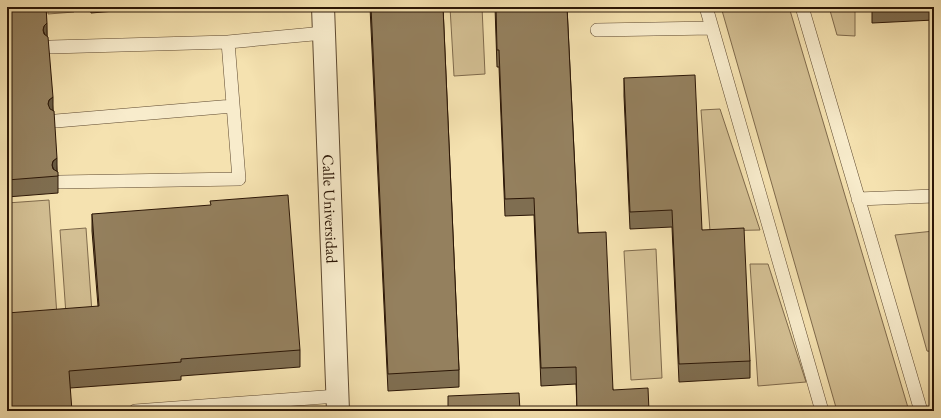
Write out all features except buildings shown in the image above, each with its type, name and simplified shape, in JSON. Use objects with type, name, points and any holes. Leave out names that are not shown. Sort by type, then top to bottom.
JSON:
[{"type":"street","name":"Calle Universidad","points":[[323,7],[337,404]]},
{"type":"lane","points":[[706,7],[822,411]]},
{"type":"lane","points":[[802,7],[921,411]]},
{"type":"lane","points":[[597,30],[712,28]]},
{"type":"lane","points":[[51,47],[228,42],[324,33]]},
{"type":"lane","points":[[60,182],[240,179],[228,42]]},
{"type":"lane","points":[[56,121],[233,106]]},
{"type":"lane","points":[[858,199],[934,196]]},
{"type":"lane","points":[[135,411],[337,404]]},
{"type":"shaded area","points":[[48,7],[74,7],[74,12],[48,14]]},
{"type":"shaded area","points":[[450,7],[482,7],[485,74],[454,76]]},
{"type":"shaded area","points":[[721,7],[789,7],[909,411],[837,411]]},
{"type":"shaded area","points":[[829,7],[855,7],[855,36],[837,35]]},
{"type":"shaded area","points":[[720,109],[760,230],[710,231],[701,110]]},
{"type":"shaded area","points":[[49,200],[57,316],[7,320],[7,203]]},
{"type":"shaded area","points":[[86,228],[97,383],[71,385],[60,230]]},
{"type":"shaded area","points":[[934,231],[934,352],[927,351],[895,235]]},
{"type":"shaded area","points":[[656,249],[662,378],[631,380],[624,251]]},
{"type":"shaded area","points":[[750,264],[768,264],[806,382],[758,386]]}]
